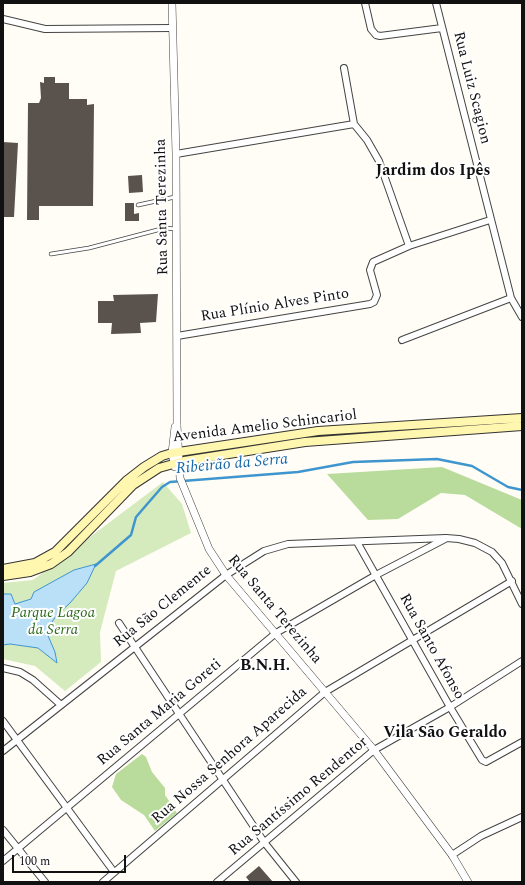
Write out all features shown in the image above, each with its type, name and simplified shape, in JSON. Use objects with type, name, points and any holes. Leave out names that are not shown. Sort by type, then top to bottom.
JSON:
[{"type":"main road","name":"Avenida Amelio Schincariol","points":[[3,569],[35,563],[54,552],[126,481],[144,467],[162,456],[175,452],[318,432],[522,418]]},
{"type":"main road","name":"Avenida Amelio Schincariol","points":[[3,576],[30,572],[51,564],[68,552],[133,485],[152,471],[176,463],[305,442],[522,426]]},
{"type":"street","name":"Rua Santa Terezinha","points":[[172,3],[176,154],[177,411],[175,452],[176,463],[182,486],[209,549],[226,574],[374,750],[452,855],[468,882]]},
{"type":"street","points":[[365,3],[371,29],[380,36],[442,28]]},
{"type":"street","name":"Rua Luiz Scagion","points":[[436,3],[511,298],[522,317]]},
{"type":"street","points":[[3,19],[44,30],[172,28]]},
{"type":"street","points":[[344,68],[354,124],[367,140],[379,161],[408,246],[490,220]]},
{"type":"street","points":[[176,154],[354,124]]},
{"type":"street","name":"Rua Plínio Alves Pinto","points":[[177,336],[370,304],[376,299],[370,270],[371,265],[408,246]]},
{"type":"street","points":[[402,340],[511,298]]},
{"type":"street","name":"Rua São Clemente","points":[[3,751],[226,574],[264,551],[288,544],[446,538],[475,543],[492,552],[502,562],[522,604]]},
{"type":"street","name":"Rua Santa Maria Goreti","points":[[3,860],[67,809],[276,633],[376,575],[446,538]]},
{"type":"street","name":"Rua Santo Afonso","points":[[357,542],[450,707],[482,760],[486,762],[522,742]]},
{"type":"street","name":"Rua Nossa Senhora Aparecida","points":[[103,882],[325,692],[512,581]]},
{"type":"street","points":[[119,623],[264,842],[296,882]]},
{"type":"street","name":"Rua Santíssimo Rendentor","points":[[217,882],[374,750],[450,707],[522,661]]},
{"type":"street","points":[[3,668],[20,672],[33,680],[61,705]]},
{"type":"street","points":[[3,721],[114,872]]},
{"type":"street","points":[[452,855],[480,836],[522,817]]},
{"type":"street","points":[[3,830],[45,882]]},
{"type":"lane","points":[[138,204],[176,197]]},
{"type":"lane","points":[[51,254],[89,248],[165,228],[176,229]]},
{"type":"green space","points":[[442,467],[522,500],[522,529],[465,495],[441,493],[398,519],[368,520],[327,474]]},
{"type":"green space","name":"Parque Lagoa da Serra","points":[[163,482],[182,504],[191,533],[116,571],[100,632],[101,662],[65,691],[35,666],[3,659],[3,583],[33,580]]},
{"type":"green space","points":[[142,754],[146,757],[152,772],[165,788],[165,795],[177,813],[155,831],[144,815],[121,800],[112,787],[116,774]]},
{"type":"water","points":[[96,564],[87,583],[70,603],[56,616],[46,631],[55,652],[57,663],[38,648],[10,644],[3,645],[3,594],[11,594],[15,604],[31,599],[34,592],[74,570]]},
{"type":"building","points":[[44,77],[55,77],[55,83],[69,83],[69,99],[87,99],[87,105],[94,104],[93,206],[39,206],[39,220],[27,220],[28,103],[39,103],[41,98],[40,82],[44,83]]},
{"type":"building","points":[[3,142],[18,143],[14,217],[3,217]]},
{"type":"building","points":[[142,175],[143,192],[129,193],[128,176]]},
{"type":"building","points":[[125,203],[134,203],[134,214],[139,213],[139,221],[125,221]]},
{"type":"building","points":[[158,294],[156,322],[140,323],[141,333],[111,334],[112,323],[98,323],[98,301],[114,301],[113,295]]},
{"type":"building","points":[[259,866],[273,882],[250,882],[246,877]]},
{"type":"waterway","name":"Ribeirão da Serra","points":[[95,566],[131,535],[136,517],[162,487],[170,482],[298,472],[353,462],[437,459],[472,466],[508,487],[522,490]]},
{"type":"district","name":"Jardim dos Ipês","points":[[433,172]]},
{"type":"district","name":"B.N.H.","points":[[265,667]]},
{"type":"district","name":"Vila São Geraldo","points":[[445,734]]}]
